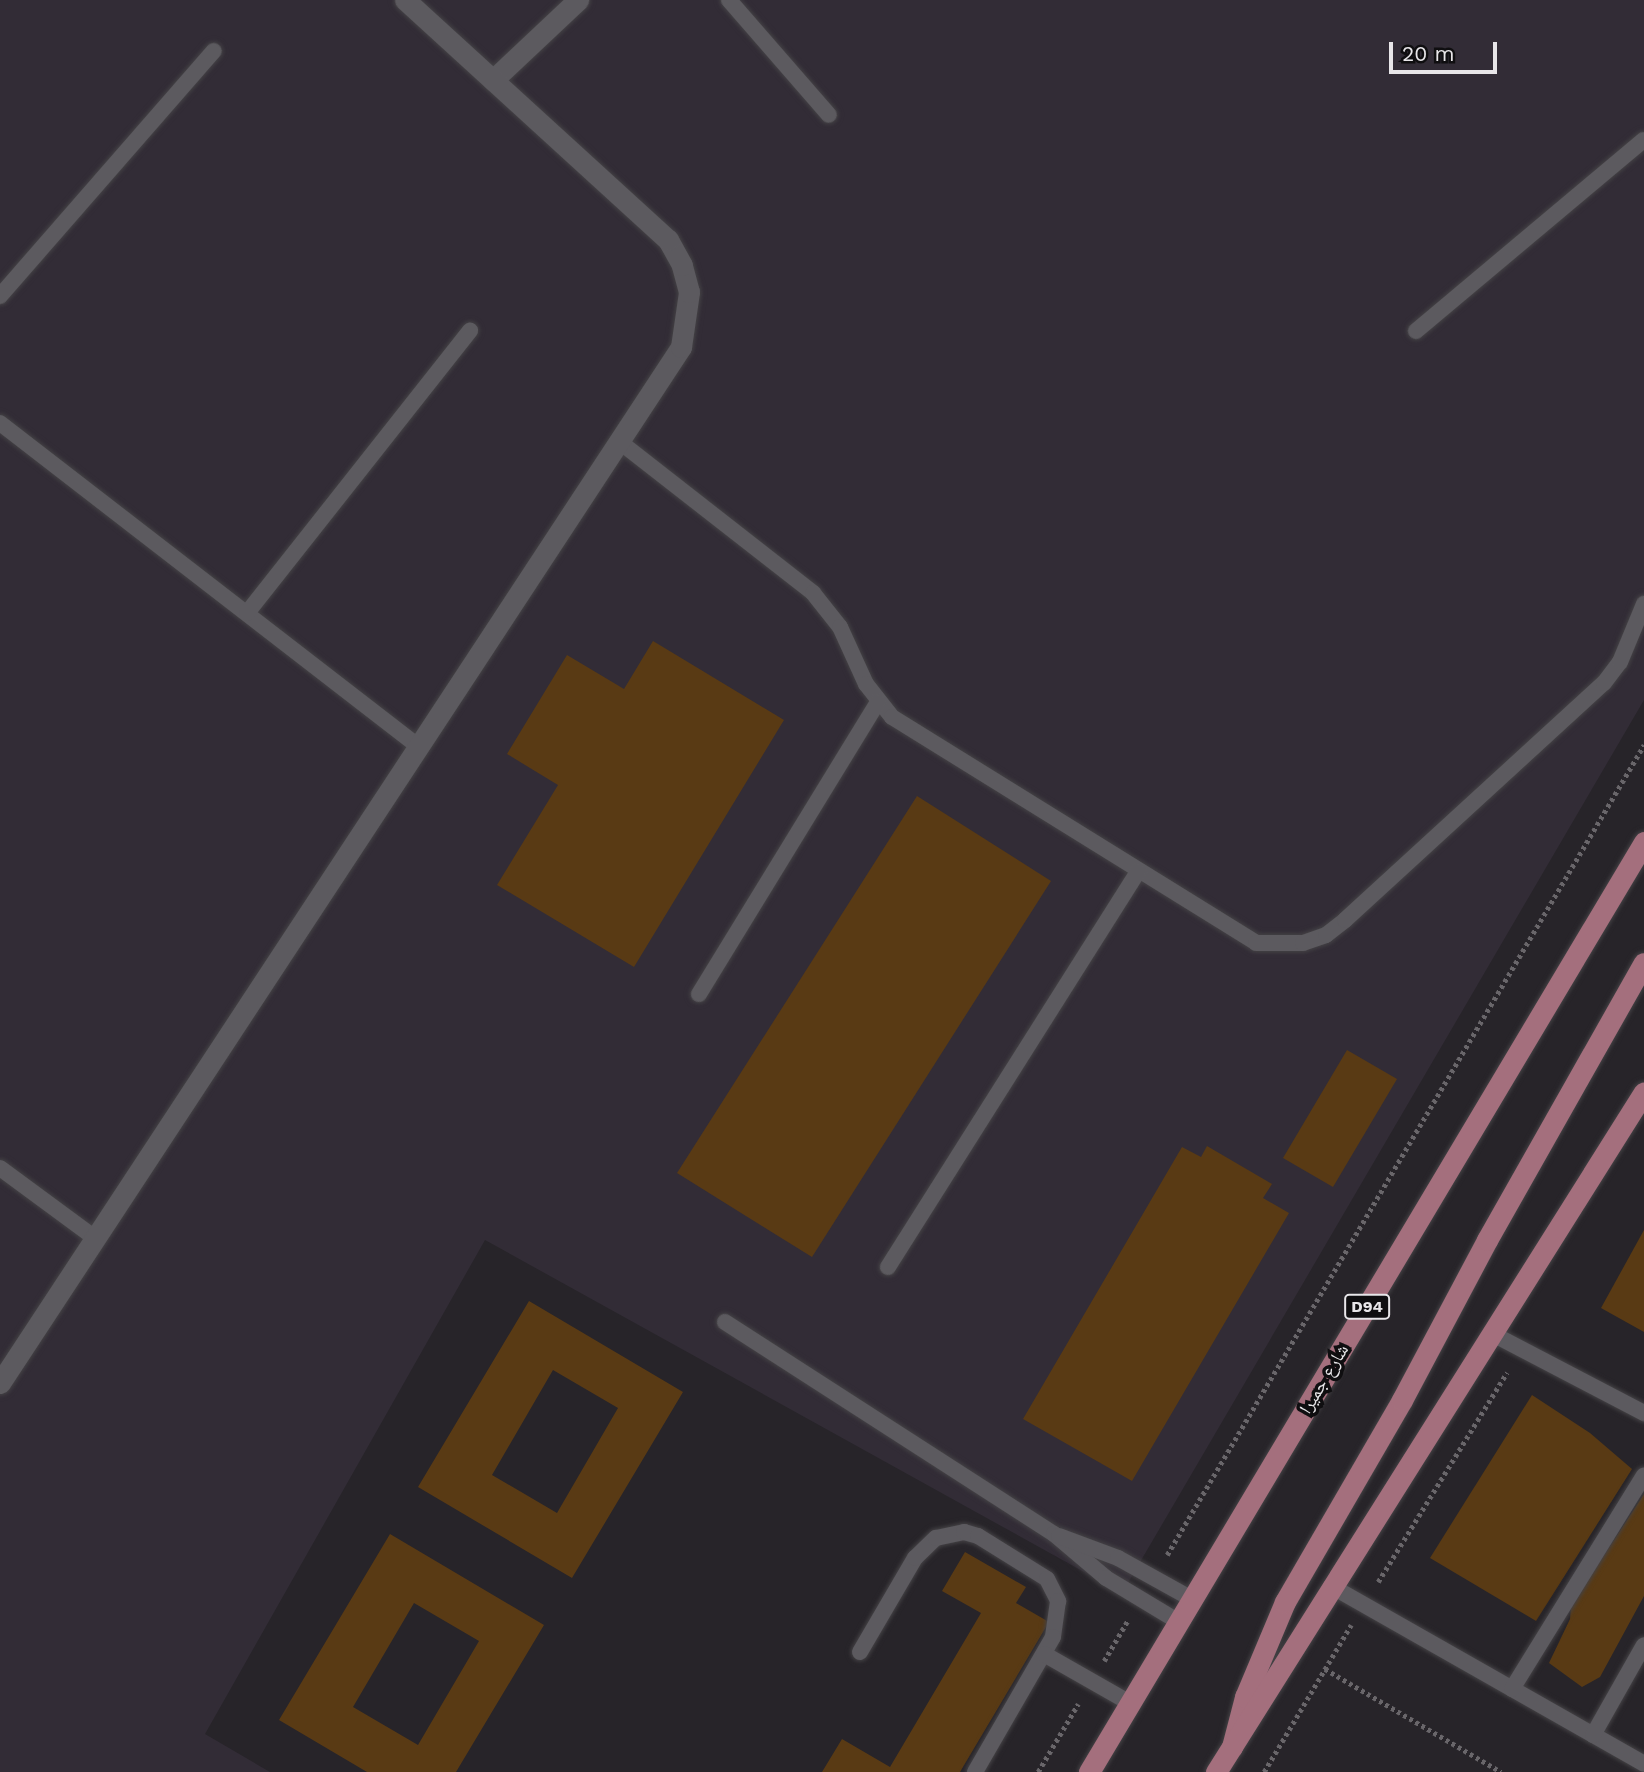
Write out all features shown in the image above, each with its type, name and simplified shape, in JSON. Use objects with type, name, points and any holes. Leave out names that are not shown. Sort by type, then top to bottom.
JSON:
[{"type":"main road","name":"شارع جميرا","points":[[1089,1772],[1644,842]]},
{"type":"main road","points":[[1232,1747],[1245,1697],[1285,1602],[1402,1401],[1644,963]]},
{"type":"main road","points":[[1216,1772],[1644,1092]]},
{"type":"street","points":[[0,1383],[681,347],[689,292],[682,265],[668,240],[405,0]]},
{"type":"street","points":[[493,80],[578,0]]},
{"type":"lane","points":[[729,0],[829,115]]},
{"type":"lane","points":[[0,296],[214,51]]},
{"type":"lane","points":[[1416,331],[1642,145]]},
{"type":"lane","points":[[247,613],[470,331]]},
{"type":"lane","points":[[0,422],[419,747]]},
{"type":"lane","points":[[620,442],[813,593],[840,627],[878,702],[892,717],[1256,943],[1279,946],[1326,934],[1604,683],[1620,662],[1644,604]]},
{"type":"lane","points":[[699,994],[878,702]]},
{"type":"lane","points":[[888,1267],[1138,870]]},
{"type":"lane","points":[[0,1168],[95,1238]]},
{"type":"lane","points":[[725,1321],[1054,1534],[1106,1578],[1179,1622]]},
{"type":"lane","points":[[1491,1334],[1644,1413]]},
{"type":"lane","points":[[1512,1689],[1644,1475]]},
{"type":"lane","points":[[860,1652],[924,1547],[949,1533],[964,1532],[978,1536],[1046,1579],[1059,1614],[1044,1654],[975,1772]]},
{"type":"lane","points":[[1054,1534],[1118,1558],[1192,1599]]},
{"type":"lane","points":[[1331,1586],[1644,1764]]},
{"type":"lane","points":[[1593,1735],[1644,1645]]},
{"type":"lane","points":[[1044,1654],[1130,1703]]},
{"type":"path","points":[[1153,1578],[1644,745]]},
{"type":"path","points":[[1264,1772],[1521,1349]]},
{"type":"path","points":[[1038,1772],[1140,1600]]},
{"type":"path","points":[[1325,1669],[1501,1772]]},
{"type":"shaded area","points":[[0,0],[1644,0],[1644,700],[1122,1593],[485,1240],[205,1734],[270,1772],[0,1772]]},
{"type":"building","points":[[653,641],[784,720],[634,967],[497,885],[558,785],[507,754],[567,655],[624,689]]},
{"type":"building","points":[[917,796],[1051,881],[812,1257],[677,1173]]},
{"type":"building","points":[[1347,1050],[1397,1079],[1333,1187],[1283,1158]]},
{"type":"building","points":[[1207,1146],[1272,1184],[1263,1198],[1289,1213],[1132,1481],[1023,1419],[1182,1147],[1201,1157]]},
{"type":"building","points":[[1644,1230],[1644,1332],[1601,1308]]},
{"type":"building","points":[[529,1301],[683,1392],[572,1578],[418,1487]],"holes":[[[553,1370],[618,1408],[557,1513],[492,1475]]]},
{"type":"building","points":[[1532,1395],[1590,1433],[1632,1469],[1536,1621],[1430,1558]]},
{"type":"building","points":[[1644,1494],[1644,1596],[1600,1677],[1582,1687],[1549,1663],[1570,1619],[1571,1606]]},
{"type":"building","points":[[390,1534],[544,1625],[456,1772],[367,1772],[279,1720]],"holes":[[[414,1603],[479,1641],[418,1745],[353,1707]]]},
{"type":"building","points":[[965,1552],[1026,1587],[1016,1603],[1049,1622],[960,1772],[822,1772],[842,1739],[890,1767],[981,1613],[942,1591]]}]
